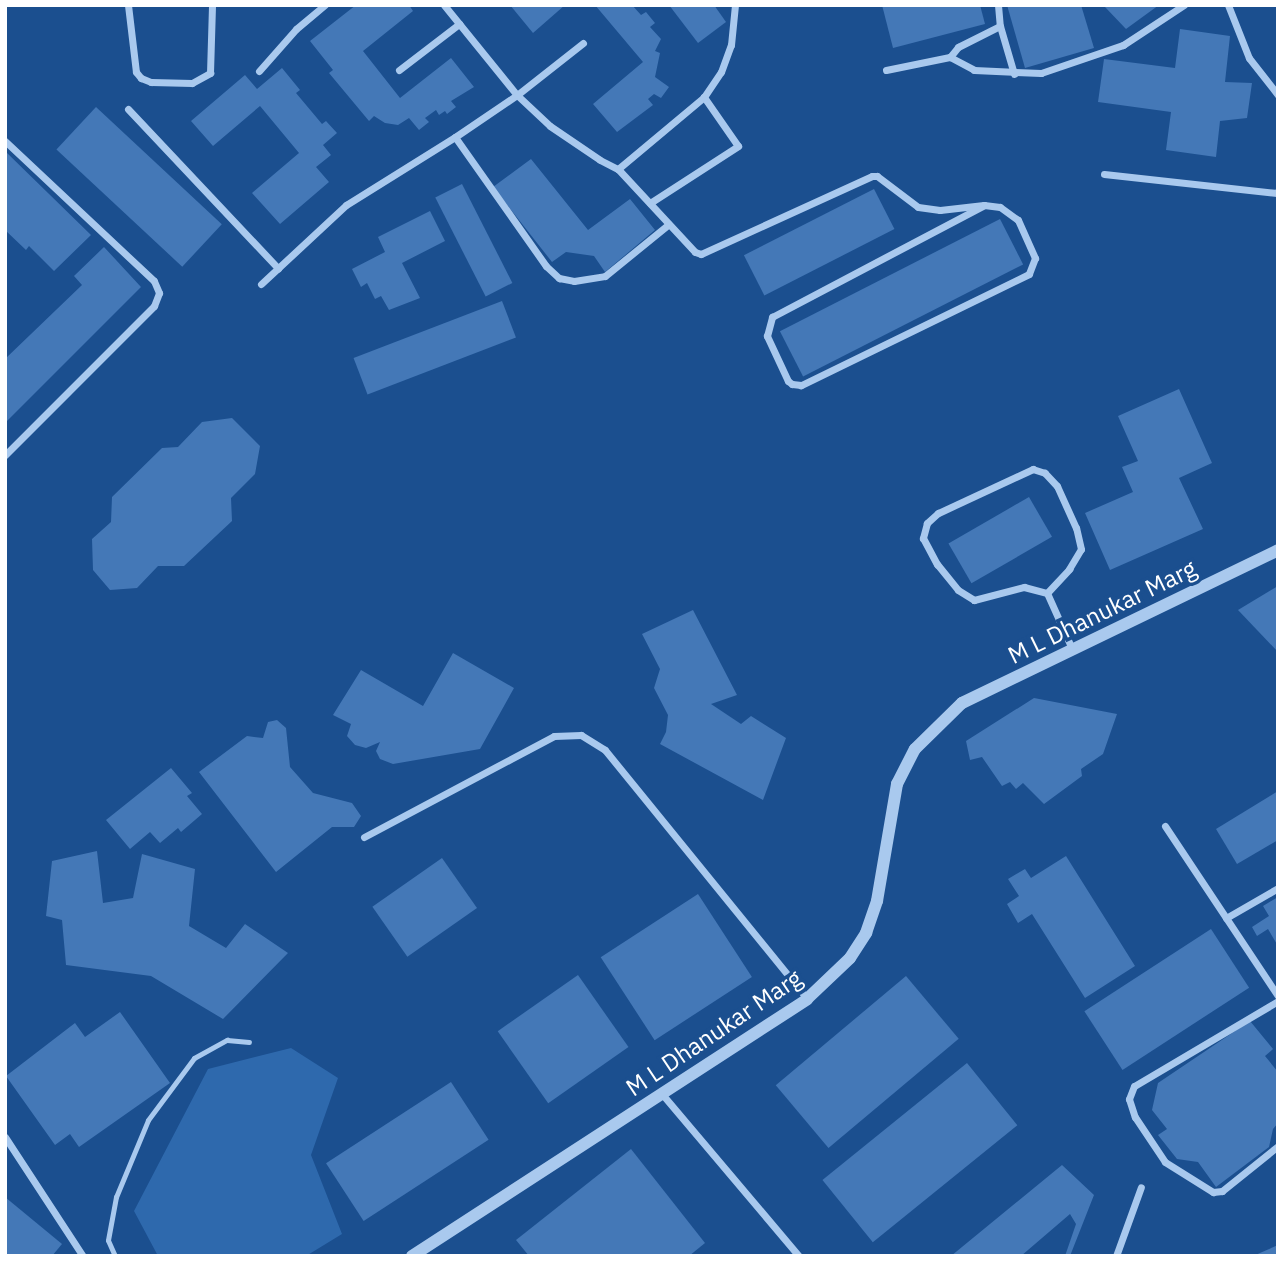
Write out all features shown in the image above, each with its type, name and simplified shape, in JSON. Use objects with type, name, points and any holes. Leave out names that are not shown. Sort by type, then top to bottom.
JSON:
[{"type":"street","points":[[128,5],[136,72],[141,78],[151,82],[192,83],[210,73],[212,5]]},
{"type":"street","points":[[259,71],[296,29],[325,5]]},
{"type":"street","points":[[444,5],[517,95],[550,126],[618,169],[701,254],[872,176],[877,176],[918,207],[940,210],[984,205],[1000,207],[1018,220],[1035,258],[1029,274],[801,385],[788,381],[767,335],[769,323],[777,313],[984,205]]},
{"type":"street","points":[[618,169],[705,97],[720,72],[731,45],[735,5]]},
{"type":"street","points":[[998,5],[1000,26],[1014,74]]},
{"type":"street","points":[[886,70],[950,58],[975,70],[1014,74],[1041,73],[1122,45],[1184,5]]},
{"type":"street","points":[[1228,5],[1249,58],[1278,95]]},
{"type":"street","points":[[399,70],[459,24]]},
{"type":"street","points":[[950,58],[958,47],[1000,26]]},
{"type":"street","points":[[261,284],[346,205],[517,95],[583,43]]},
{"type":"street","points":[[650,203],[738,146],[705,97]]},
{"type":"street","points":[[128,109],[278,268]]},
{"type":"street","points":[[455,137],[546,266],[559,278],[574,281],[604,276],[669,224]]},
{"type":"street","points":[[5,141],[155,281],[159,293],[154,306],[5,455]]},
{"type":"street","points":[[1104,174],[1278,191]]},
{"type":"street","points":[[1034,469],[1045,473],[1057,486],[1076,528],[1081,549],[1069,569],[1047,593],[1024,587],[974,600],[958,590],[937,564],[923,538],[927,523],[938,513],[1034,469]]},
{"type":"street","name":"M L Dhanukar Marg","points":[[412,1256],[807,999],[849,958],[866,933],[877,901],[897,784],[915,749],[962,703],[1278,550]]},
{"type":"street","points":[[1047,593],[1072,649]]},
{"type":"street","points":[[364,837],[554,736],[581,735],[605,750],[807,999]]},
{"type":"street","points":[[1165,826],[1278,998],[1133,1086],[1129,1099],[1135,1117],[1165,1162],[1213,1192],[1222,1191],[1278,1146]]},
{"type":"street","points":[[1226,919],[1278,888]]},
{"type":"street","points":[[1268,981],[1278,975]]},
{"type":"street","points":[[662,1094],[799,1256]]},
{"type":"street","points":[[5,1137],[83,1256]]},
{"type":"street","points":[[1116,1256],[1141,1187]]},
{"type":"lane","points":[[115,1256],[108,1240],[116,1197],[148,1120],[194,1058],[227,1040],[249,1042]]},
{"type":"shaded area","points":[[291,1048],[338,1078],[311,1155],[342,1234],[306,1256],[158,1256],[134,1211],[208,1069]]},
{"type":"building","points":[[356,5],[409,5],[413,11],[363,51],[400,98],[451,58],[474,87],[451,101],[456,107],[447,114],[445,111],[439,115],[436,110],[425,118],[429,122],[419,130],[409,118],[398,125],[385,123],[374,116],[369,121],[329,73],[333,70],[310,41]]},
{"type":"building","points":[[510,5],[565,5],[533,33]]},
{"type":"building","points":[[595,5],[632,5],[641,15],[646,12],[655,23],[650,27],[661,39],[655,51],[660,53],[655,77],[669,87],[661,98],[654,94],[648,99],[653,105],[617,132],[593,104],[643,62]]},
{"type":"building","points":[[669,5],[714,5],[726,22],[698,43]]},
{"type":"building","points":[[882,5],[980,5],[985,24],[893,48]]},
{"type":"building","points":[[1007,5],[1081,5],[1094,48],[1025,68]]},
{"type":"building","points":[[1159,5],[1126,29],[1105,7]]},
{"type":"building","points":[[1180,29],[1230,36],[1225,82],[1252,83],[1247,118],[1220,121],[1216,157],[1166,150],[1171,112],[1098,102],[1104,59],[1175,68]]},
{"type":"building","points":[[282,68],[300,90],[296,93],[322,124],[326,121],[337,133],[323,145],[331,155],[316,167],[329,182],[280,224],[252,193],[299,153],[260,106],[213,146],[191,121],[245,75],[257,89]]},
{"type":"building","points":[[96,107],[222,224],[182,267],[56,149]]},
{"type":"building","points":[[5,151],[91,235],[54,271],[29,246],[26,250],[5,230]]},
{"type":"building","points":[[531,159],[588,230],[630,199],[655,230],[605,272],[594,256],[566,252],[552,262],[493,187]]},
{"type":"building","points":[[462,184],[512,283],[486,297],[435,198]]},
{"type":"building","points":[[874,189],[894,229],[764,295],[744,255]]},
{"type":"building","points":[[430,211],[445,241],[402,263],[420,298],[389,310],[381,296],[375,299],[367,283],[361,287],[352,269],[385,252],[378,237]]},
{"type":"building","points":[[1000,219],[1023,264],[803,377],[780,331]]},
{"type":"building","points":[[104,247],[141,287],[5,423],[5,359],[82,285],[74,276]]},
{"type":"building","points":[[502,301],[516,337],[368,394],[354,358]]},
{"type":"building","points":[[1179,389],[1212,463],[1179,478],[1203,529],[1110,570],[1085,513],[1133,492],[1122,467],[1138,461],[1118,416]]},
{"type":"building","points":[[232,418],[260,446],[255,474],[231,498],[232,521],[184,566],[158,566],[137,588],[110,590],[93,570],[92,539],[111,522],[112,497],[162,448],[178,447],[202,422]]},
{"type":"building","points":[[1029,497],[1052,537],[971,583],[948,544]]},
{"type":"building","points":[[1278,586],[1278,652],[1238,610]]},
{"type":"building","points":[[693,610],[737,695],[711,704],[741,724],[751,716],[786,738],[763,800],[660,744],[666,732],[668,715],[654,688],[660,669],[642,634]]},
{"type":"building","points":[[453,653],[514,688],[480,749],[393,764],[380,759],[376,751],[380,742],[366,748],[355,745],[347,736],[351,724],[333,715],[361,670],[423,706]]},
{"type":"building","points":[[1034,698],[1117,714],[1103,754],[1081,769],[1082,776],[1044,804],[1023,783],[1016,789],[1010,782],[1002,786],[982,757],[970,760],[966,741]]},
{"type":"building","points":[[277,720],[286,728],[290,767],[313,793],[352,803],[361,816],[354,827],[332,827],[276,872],[199,772],[247,736],[263,738],[268,722]]},
{"type":"building","points":[[171,768],[192,793],[187,796],[202,814],[181,832],[178,828],[160,843],[150,832],[130,849],[106,820]]},
{"type":"building","points":[[1278,791],[1278,840],[1237,864],[1216,829]]},
{"type":"building","points":[[97,851],[103,903],[133,898],[142,854],[195,869],[189,926],[226,948],[245,924],[288,953],[223,1019],[151,976],[66,965],[62,920],[46,916],[52,861]]},
{"type":"building","points":[[1066,856],[1135,966],[1085,998],[1032,914],[1018,923],[1007,904],[1019,896],[1008,879],[1025,869],[1031,878]]},
{"type":"building","points":[[442,858],[477,908],[407,957],[372,907]]},
{"type":"building","points":[[698,894],[752,977],[655,1040],[601,957]]},
{"type":"building","points":[[1278,897],[1278,946],[1268,929],[1257,936],[1252,927],[1269,916],[1263,906]]},
{"type":"building","points":[[1211,929],[1249,988],[1122,1070],[1084,1011]]},
{"type":"building","points":[[578,975],[628,1047],[548,1103],[498,1031]]},
{"type":"building","points":[[906,976],[959,1039],[828,1148],[776,1085]]},
{"type":"building","points":[[120,1012],[170,1083],[79,1147],[70,1134],[55,1145],[6,1076],[75,1023],[85,1037]]},
{"type":"building","points":[[1250,1021],[1273,1049],[1265,1056],[1278,1072],[1278,1123],[1273,1129],[1269,1147],[1216,1187],[1198,1162],[1177,1159],[1158,1135],[1167,1129],[1152,1110],[1158,1083]]},
{"type":"building","points":[[967,1063],[1017,1125],[873,1242],[822,1180]]},
{"type":"building","points":[[451,1082],[489,1140],[364,1221],[326,1163]]},
{"type":"building","points":[[631,1149],[705,1243],[689,1256],[529,1256],[516,1240]]},
{"type":"building","points":[[1062,1165],[1094,1195],[1070,1256],[1065,1256],[1076,1224],[1070,1214],[1021,1256],[951,1256]]},
{"type":"building","points":[[5,1197],[62,1244],[52,1256],[5,1256]]},
{"type":"building","points":[[1278,1245],[1278,1256],[1253,1256]]}]
